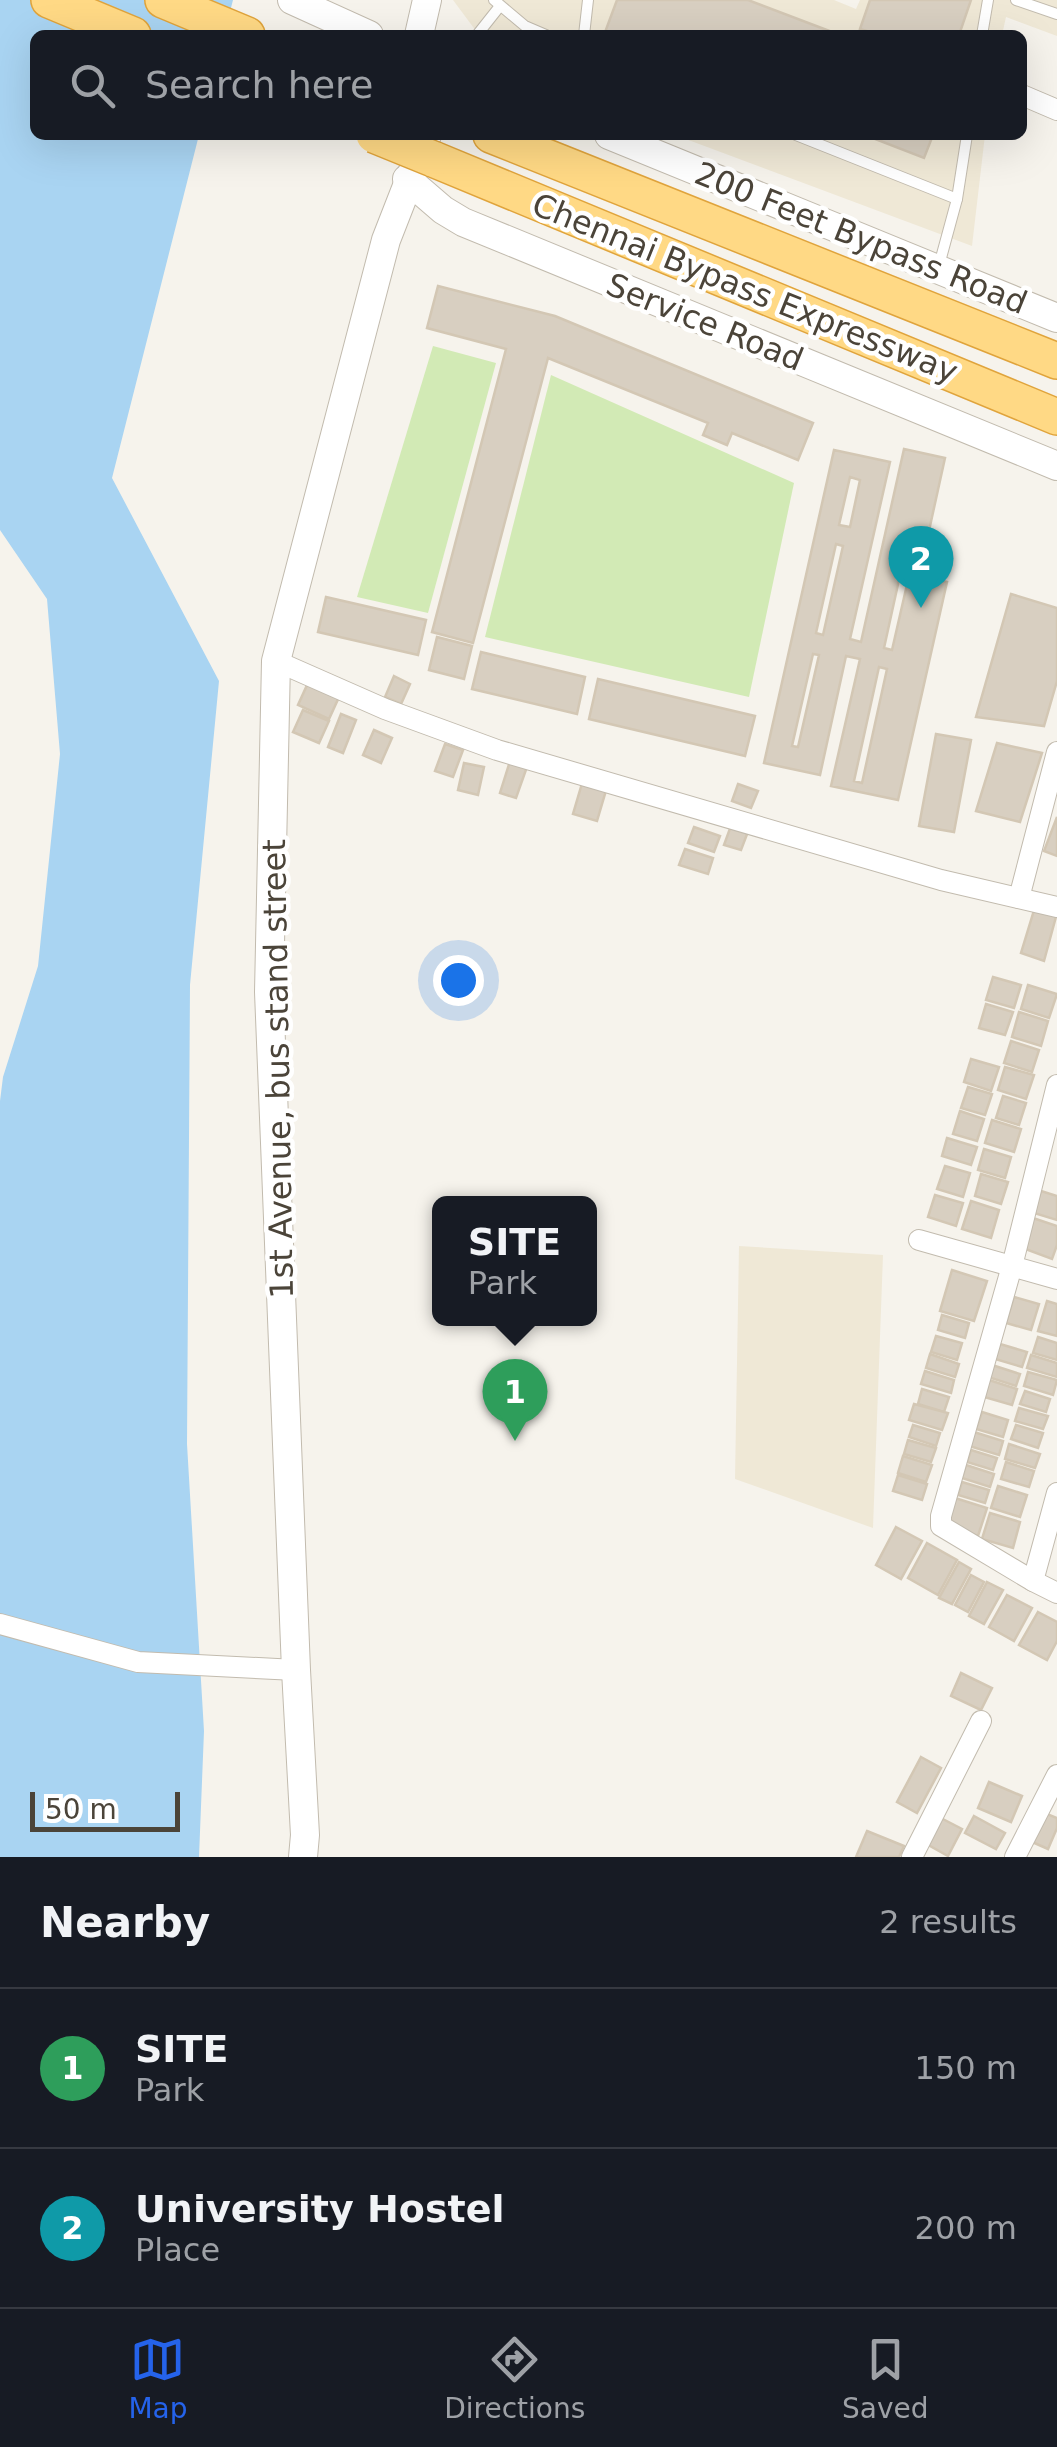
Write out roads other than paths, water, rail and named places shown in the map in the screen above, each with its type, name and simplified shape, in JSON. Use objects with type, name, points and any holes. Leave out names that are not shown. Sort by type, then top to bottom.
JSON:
[{"type":"highway","points":[[49,0],[121,30]]},
{"type":"highway","points":[[162,0],[235,30]]},
{"type":"highway","name":"Chennai Bypass Expressway","points":[[384,140],[1057,417]]},
{"type":"highway","name":"Chennai Bypass Expressway","points":[[504,140],[1057,361]]},
{"type":"street","points":[[292,0],[359,30]]},
{"type":"street","points":[[420,30],[427,0]]},
{"type":"street","points":[[1027,97],[1057,110]]},
{"type":"street","name":"200 Feet Bypass Road","points":[[621,140],[1057,318]]},
{"type":"street","name":"Service Road","points":[[422,158],[443,210],[477,228],[1057,466]]},
{"type":"street","name":"1st Avenue, bus stand street","points":[[303,1857],[270,992],[276,660],[386,240],[422,158]]},
{"type":"street","points":[[276,660],[384,709],[497,750],[941,880],[1057,907]]},
{"type":"street","points":[[1018,898],[1057,752]]},
{"type":"street","points":[[1057,1085],[941,1526],[1057,1593]]},
{"type":"street","points":[[919,1240],[1057,1279]]},
{"type":"street","points":[[1033,1581],[1057,1493]]},
{"type":"street","points":[[0,1624],[138,1662],[296,1670]]},
{"type":"street","points":[[912,1857],[980,1721]]},
{"type":"street","points":[[1015,1857],[1057,1775]]},
{"type":"lane","points":[[585,30],[588,0]]},
{"type":"lane","points":[[983,30],[988,0]]},
{"type":"lane","points":[[1016,0],[1054,9]]},
{"type":"lane","points":[[480,30],[497,3],[534,30]]},
{"type":"lane","points":[[808,140],[957,200]]},
{"type":"lane","points":[[938,270],[957,200],[966,140]]},
{"type":"water","points":[[0,0],[233,0],[225,30],[30,30],[30,140],[198,140],[112,478],[219,681],[190,985],[187,1444],[204,1731],[199,1857],[0,1857],[0,1101],[3,1077],[38,966],[60,754],[47,599],[0,530]]},
{"type":"place","name":"University Hostel","points":[[921,608]]},
{"type":"place","name":"SITE","points":[[515,1441]]}]
